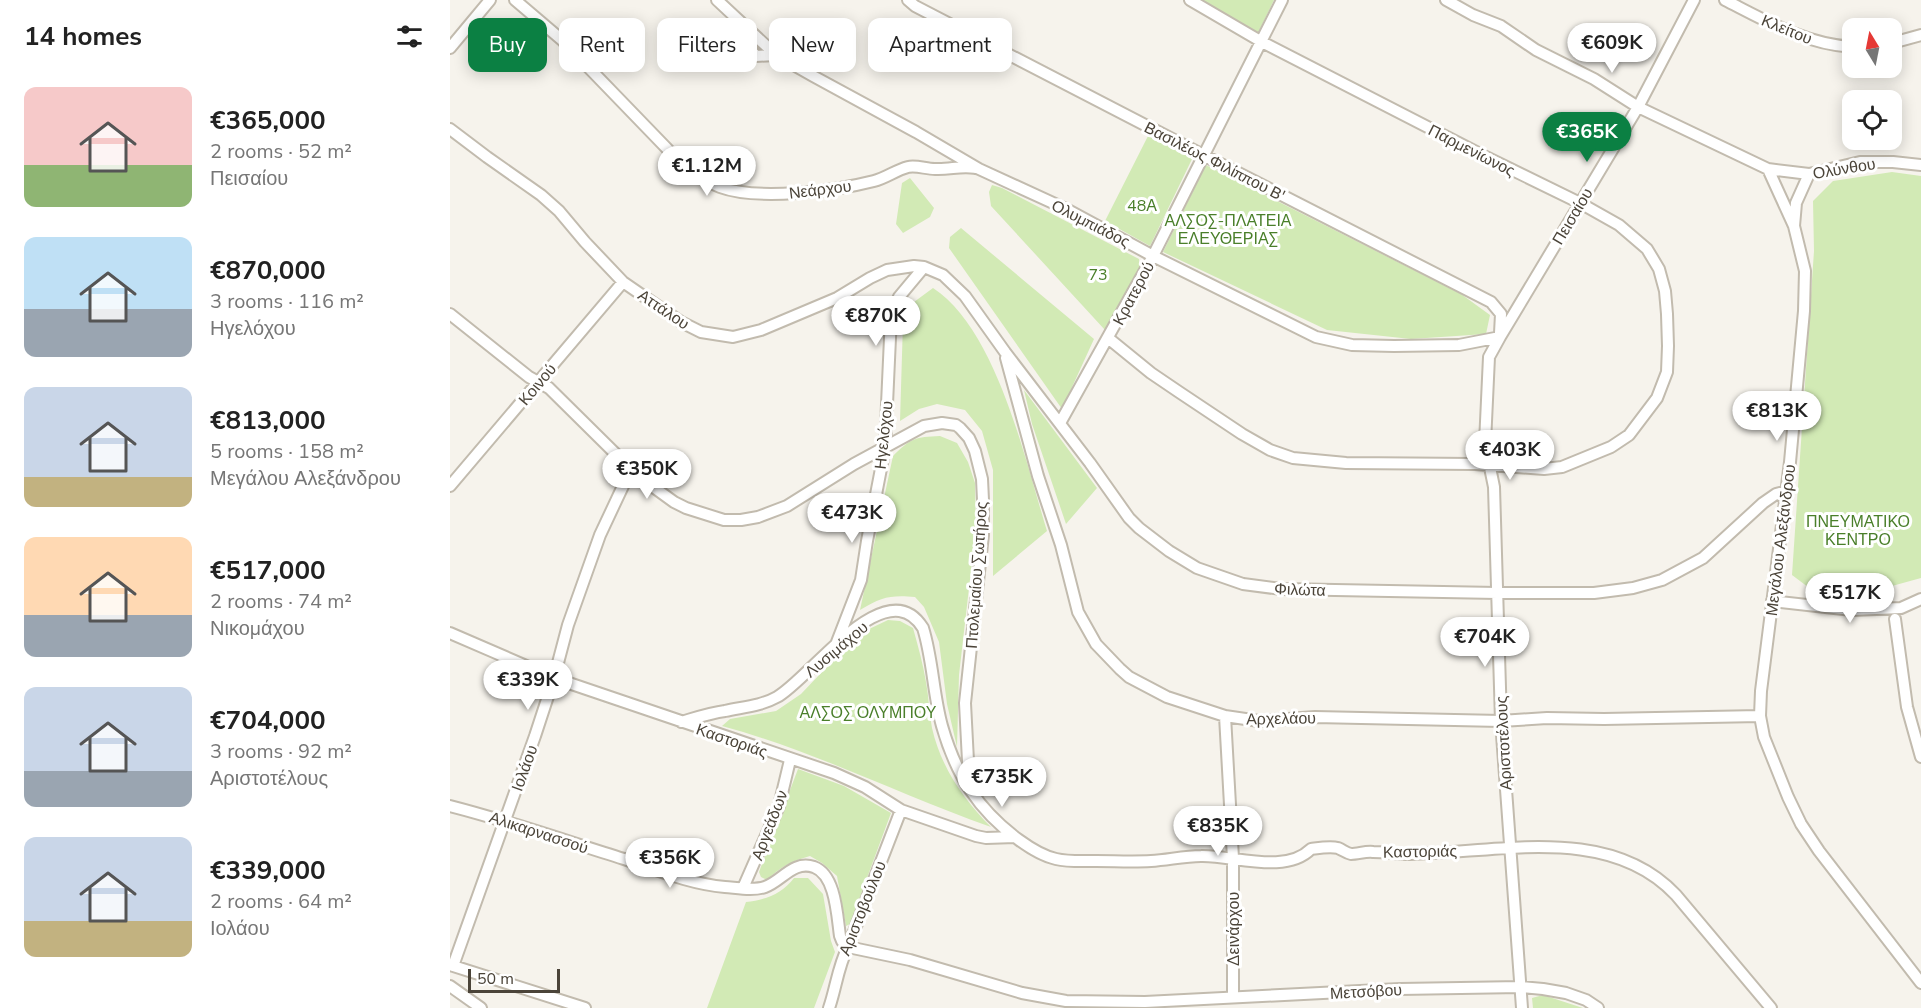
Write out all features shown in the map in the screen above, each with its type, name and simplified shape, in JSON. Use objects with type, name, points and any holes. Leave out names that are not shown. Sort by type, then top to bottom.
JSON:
[{"type":"street","points":[[450,48],[490,0]]},
{"type":"street","name":"Νεάρχου","points":[[515,0],[562,40],[678,160],[695,174],[722,187],[747,193],[778,194],[865,183],[885,178],[911,166],[941,169],[967,166],[979,169]]},
{"type":"street","name":"Ολυμπιάδος","points":[[717,0],[776,55],[979,169],[1064,208],[1266,313],[1327,340],[1352,345],[1376,346],[1459,345],[1500,337]]},
{"type":"street","name":"Βασιλέως Φιλίππου Β'","points":[[908,0],[915,6],[1491,302],[1501,314],[1500,337]]},
{"type":"street","name":"Παρμενίωνος","points":[[1108,338],[1151,373],[1242,434],[1293,458],[1347,464],[1555,468],[1611,447],[1634,430],[1657,398],[1664,382],[1668,356],[1667,314],[1662,279],[1657,264],[1647,249],[1619,225],[1262,42],[1190,0]]},
{"type":"street","name":"Κρατερού","points":[[1060,423],[1153,256],[1282,0]]},
{"type":"street","points":[[1446,0],[1473,15],[1501,26],[1536,50],[1594,79],[1638,107],[1768,169]]},
{"type":"street","name":"Πεισαίου","points":[[1500,337],[1638,107],[1694,0]]},
{"type":"street","name":"Κλείτου","points":[[1725,0],[1791,33],[1818,42],[1842,45]]},
{"type":"street","points":[[1902,40],[1921,35]]},
{"type":"street","name":"Αττάλου","points":[[450,129],[542,195],[623,282],[691,328],[733,337],[761,330],[837,298],[878,273],[908,266],[924,267]]},
{"type":"street","name":"Ολύνθου","points":[[1768,169],[1809,174],[1860,162],[1921,165]]},
{"type":"street","name":"Μεγάλου Αλεξάνδρου","points":[[1768,169],[1794,226],[1805,271],[1786,491],[1761,691],[1760,716],[1764,737],[1788,797],[1808,837],[1921,982]]},
{"type":"street","points":[[1794,226],[1796,202],[1809,174]]},
{"type":"street","name":"Φιλώτα","points":[[924,267],[943,275],[960,289],[1129,518],[1139,528],[1169,552],[1207,572],[1243,584],[1281,589],[1594,593],[1633,588],[1662,580],[1703,558],[1755,510],[1770,498],[1786,491]]},
{"type":"street","name":"Ηγελόχου","points":[[836,644],[861,580],[885,448],[891,316],[899,297],[924,267]]},
{"type":"street","name":"Κοινού","points":[[450,486],[623,282]]},
{"type":"street","name":"Πτολεμαίου Σωτήρος","points":[[450,314],[529,377],[549,388],[631,469],[674,502],[705,516],[731,521],[758,517],[787,506],[854,464],[924,426],[956,425],[964,432],[973,445],[978,460],[982,487],[982,535],[965,703],[968,761],[974,795]]},
{"type":"street","name":"Αριστοτέλους","points":[[1500,337],[1489,357],[1485,443],[1495,499],[1501,722],[1522,1008]]},
{"type":"street","name":"Αρχελάου","points":[[1005,352],[1038,476],[1061,545],[1074,601],[1084,625],[1104,653],[1129,677],[1180,703],[1225,716],[1259,721],[1315,717],[1501,722],[1547,718],[1760,716]]},
{"type":"street","name":"Ιολάου","points":[[452,965],[535,736],[568,625],[600,535],[631,469]]},
{"type":"street","points":[[1773,601],[1852,610],[1901,608],[1921,599]]},
{"type":"street","name":"Λυσιμάχου","points":[[681,722],[758,705],[780,696],[836,644],[866,622],[887,612],[903,610],[914,616],[923,628],[939,712],[947,741],[959,772],[974,795]]},
{"type":"street","points":[[1895,619],[1907,707],[1921,757]]},
{"type":"street","name":"Καστοριάς","points":[[450,633],[554,678],[852,781],[901,810],[976,836],[1015,837]]},
{"type":"street","name":"Δεινάρχου","points":[[1225,716],[1233,858],[1233,997]]},
{"type":"street","name":"Αργεάδων","points":[[743,888],[779,806],[790,760]]},
{"type":"street","name":"Καστοριάς","points":[[974,795],[987,814],[1015,837],[1036,851],[1072,861],[1150,861],[1205,855],[1260,862],[1281,862],[1305,855],[1311,849],[1329,848],[1337,848],[1349,854],[1371,851],[1414,854],[1510,848],[1562,848],[1621,858],[1653,874],[1676,894],[1771,1008]]},
{"type":"street","name":"Αλικαρνασσού","points":[[450,806],[504,820],[683,878],[717,886],[757,888],[777,881],[790,870],[810,866],[826,876],[831,885],[840,936],[848,947]]},
{"type":"street","name":"Αριστοβούλου","points":[[829,1008],[842,960],[901,810]]},
{"type":"street","name":"Μετσόβου","points":[[848,947],[903,958],[1022,993],[1052,999],[1089,1002],[1215,1003],[1233,997],[1400,989],[1521,987],[1543,988],[1566,993],[1586,1000],[1598,1008]]},
{"type":"street","points":[[452,965],[585,1008]]},
{"type":"street","points":[[450,986],[481,1008]]},
{"type":"green space","points":[[1197,0],[1274,0],[1258,33]]},
{"type":"green space","name":"48Α","points":[[1148,136],[1193,157],[1150,246],[1105,221]]},
{"type":"green space","name":"ΑΛΣΟΣ-ΠΛΑΤΕΙΑ ΕΛΕΥΘΕΡΙΑΣ","points":[[1206,165],[1461,294],[1490,315],[1486,334],[1411,339],[1327,330],[1163,252]]},
{"type":"green space","name":"ΠΝΕΥΜΑΤΙΚΟ ΚΕΝΤΡΟ","points":[[1892,172],[1921,176],[1921,578],[1863,594],[1808,587],[1792,575],[1814,251],[1813,201],[1833,181]]},
{"type":"green space","points":[[910,178],[934,208],[930,217],[903,233],[896,224],[902,183]]},
{"type":"green space","name":"73","points":[[992,185],[1002,188],[1139,259],[1140,268],[1105,330],[991,206],[989,192]]},
{"type":"green space","points":[[961,228],[1094,339],[1062,409],[949,248],[950,237]]},
{"type":"green space","points":[[933,288],[955,308],[975,334],[991,365],[1018,434],[1047,531],[993,576],[993,470],[982,431],[965,410],[937,404],[919,409],[900,421],[903,322],[914,302]]},
{"type":"green space","points":[[1024,390],[1097,488],[1066,524],[1032,424]]},
{"type":"green space","name":"ΑΛΣΟΣ ΟΛΥΜΠΟΥ","points":[[940,436],[957,443],[968,462],[975,483],[976,527],[959,675],[957,747],[947,704],[939,642],[924,607],[915,597],[899,596],[874,602],[860,610],[893,456],[904,445],[914,440]]},
{"type":"green space","name":"ΑΛΣΟΣ ΟΛΥΜΠΟΥ","points":[[888,620],[900,621],[913,628],[925,675],[932,728],[941,756],[962,794],[991,827],[790,748],[722,726],[730,719],[776,711],[801,694],[867,630]]},
{"type":"green space","name":"ΑΛΣΟΣ ΟΛΥΜΠΟΥ","points":[[798,769],[844,786],[891,813],[850,924],[846,926],[837,876],[822,863],[810,856],[792,862],[767,880],[761,877],[759,872]]},
{"type":"green space","points":[[794,878],[808,878],[823,894],[835,952],[814,1008],[707,1008],[746,902],[773,895]]},
{"type":"green space","points":[[1543,995],[1583,1008],[1533,1008],[1532,998]]}]
